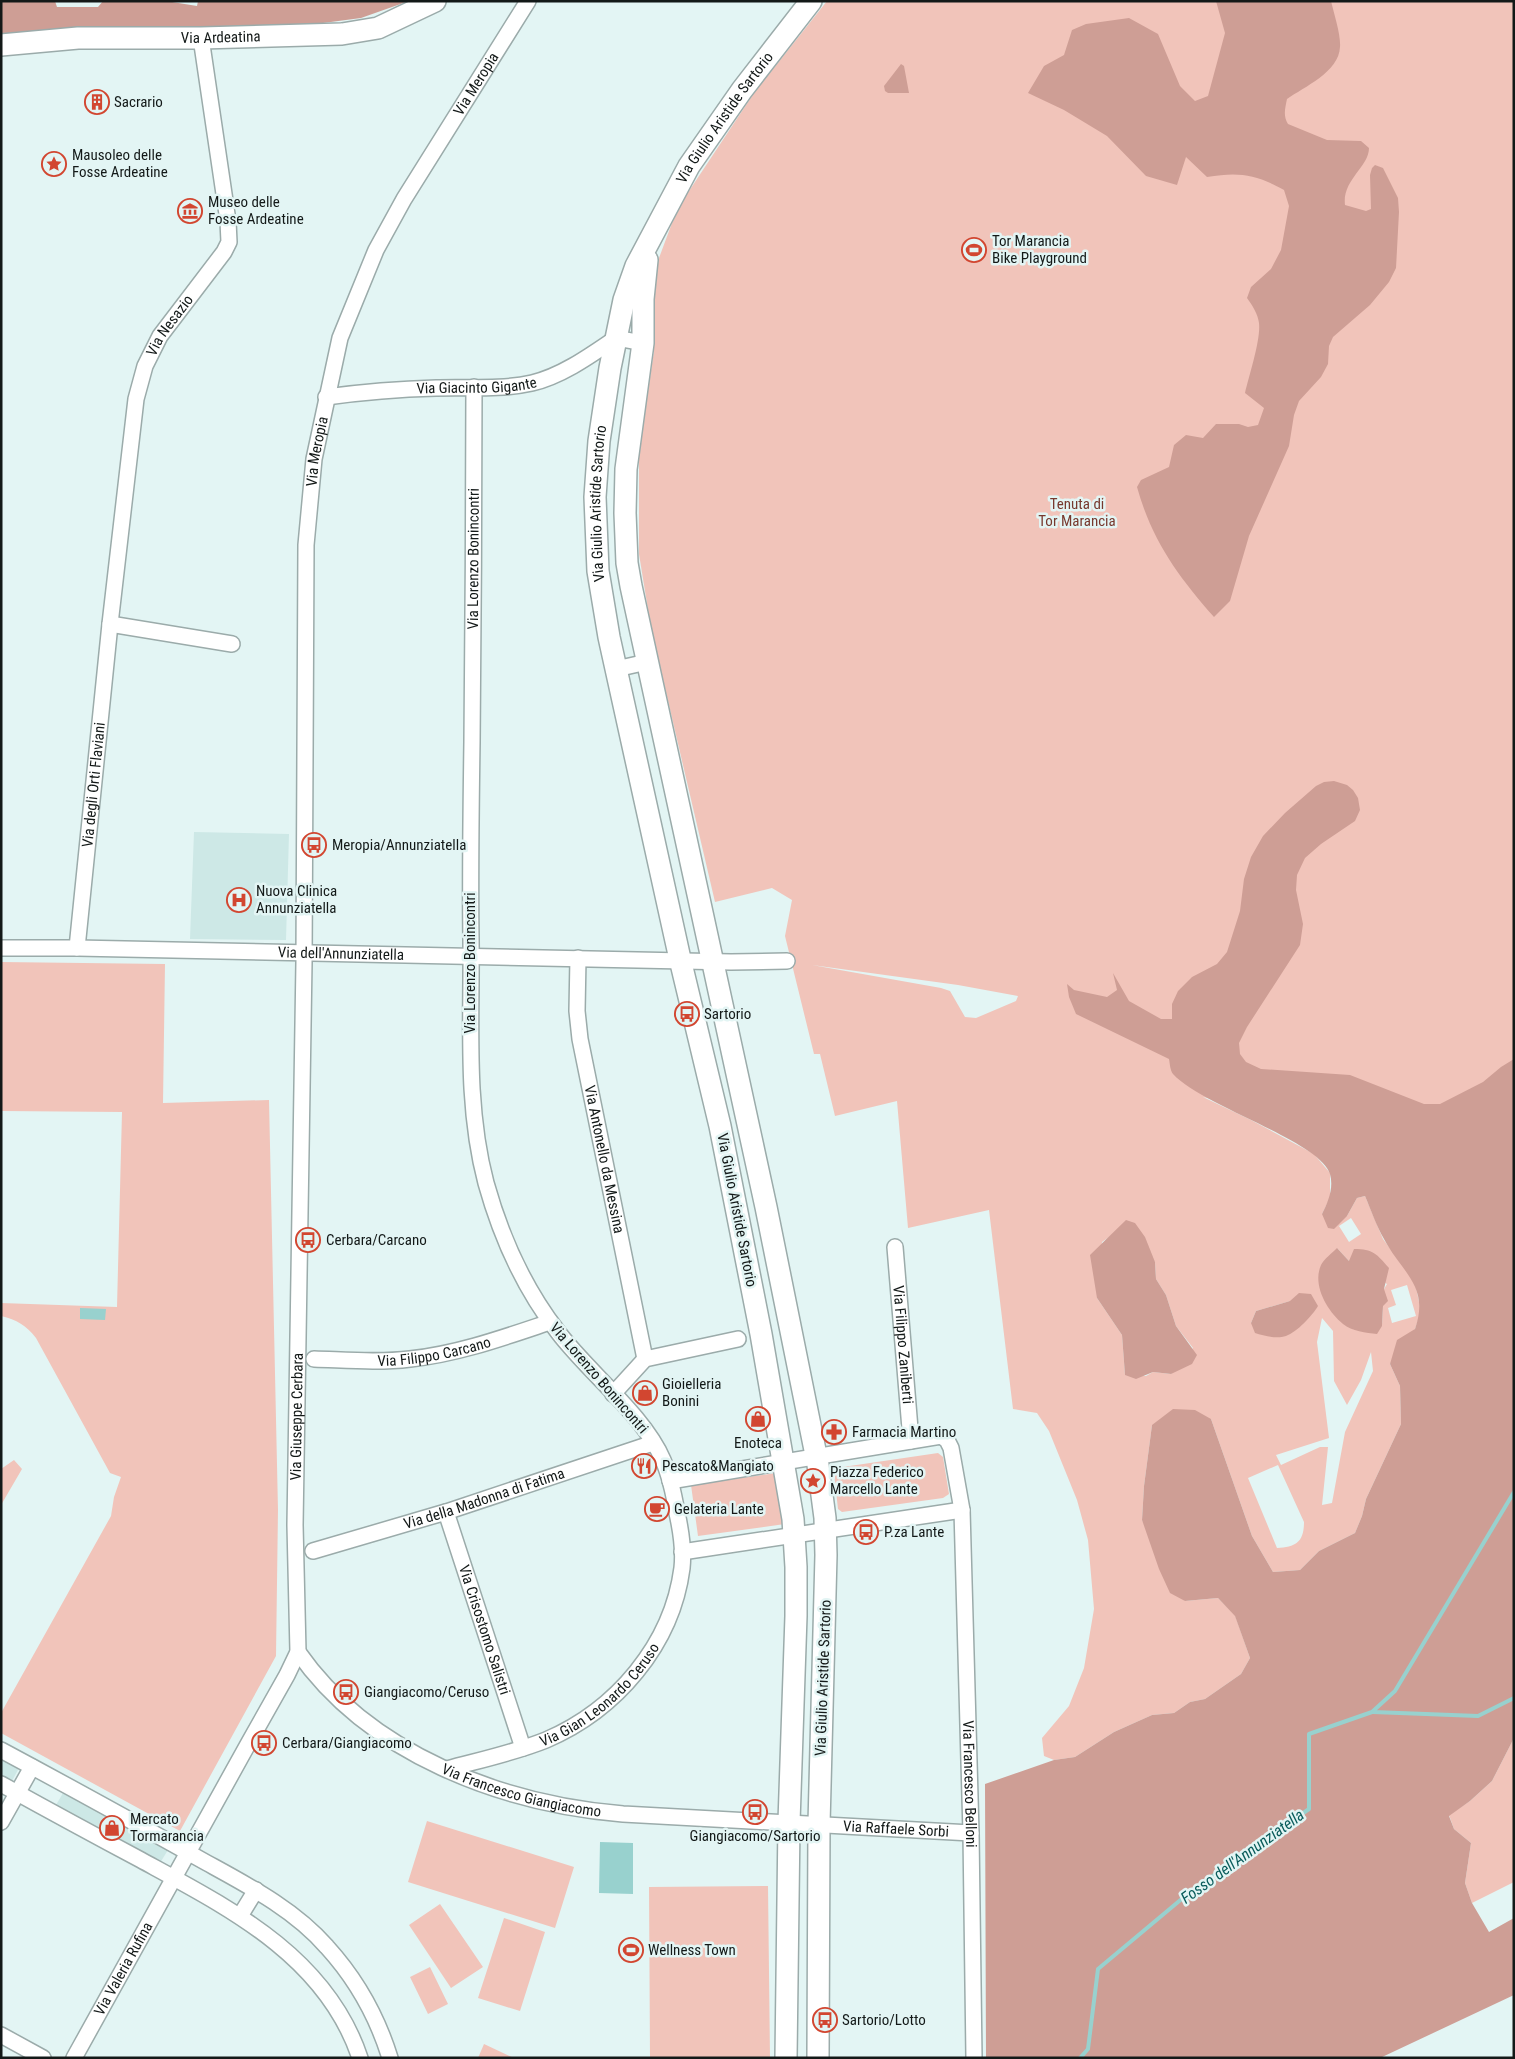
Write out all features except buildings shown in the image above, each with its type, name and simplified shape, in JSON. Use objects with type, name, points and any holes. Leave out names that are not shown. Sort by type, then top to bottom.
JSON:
[{"type":"street","name":"Via Ardeatina","points":[[1,46],[78,38],[301,37],[354,33],[387,25],[434,1]]},
{"type":"street","name":"Via Meropia","points":[[304,953],[306,545],[314,459],[326,396],[346,321],[376,250],[404,199],[528,1]]},
{"type":"street","name":"Via Giulio Aristide Sartorio","points":[[784,1463],[736,1202],[715,1102],[680,959],[601,597],[596,549],[595,509],[599,441],[616,338],[629,286],[642,254],[681,179],[707,139],[742,90],[811,1]]},
{"type":"street","name":"Via Nesazio","points":[[110,624],[131,438],[138,389],[145,366],[160,336],[220,259],[229,242],[228,221],[201,38]]},
{"type":"street","name":"Via Giulio Aristide Sartorio","points":[[650,240],[643,299],[644,343],[629,438],[625,513],[631,586],[766,1207],[816,1458]]},
{"type":"street","name":"Via Giacinto Gigante","points":[[326,396],[420,388],[518,385],[544,379],[585,358],[616,338]]},
{"type":"street","points":[[616,338],[644,343]]},
{"type":"street","name":"Via Lorenzo Bonincontri","points":[[474,387],[470,883],[471,1077],[477,1148],[489,1194],[506,1242],[518,1268],[550,1322],[582,1361],[640,1425],[653,1443],[662,1457],[670,1481]]},
{"type":"street","points":[[110,624],[232,644]]},
{"type":"street","name":"Via degli Orti Flaviani","points":[[77,948],[110,624]]},
{"type":"street","points":[[616,669],[647,662]]},
{"type":"street","name":"Via dell'Annunziatella","points":[[1,948],[680,959]]},
{"type":"street","name":"Via Giuseppe Cerbara","points":[[187,1851],[287,1675],[298,1652],[295,1526],[304,953]]},
{"type":"street","name":"Via Antonello da Messina","points":[[578,958],[577,1011],[580,1039],[645,1359]]},
{"type":"street","points":[[680,959],[787,961]]},
{"type":"street","name":"Via Filippo Zaniberti","points":[[895,1247],[911,1441]]},
{"type":"street","name":"Via Filippo Carcano","points":[[314,1359],[393,1360],[426,1357],[464,1349],[550,1322]]},
{"type":"street","points":[[613,1394],[645,1359],[738,1339]]},
{"type":"street","points":[[941,1436],[947,1440],[951,1448],[962,1510],[826,1532],[682,1552],[678,1517],[670,1481],[816,1458],[941,1436]]},
{"type":"street","name":"Via della Madonna di Fatima","points":[[313,1551],[446,1512],[653,1443]]},
{"type":"street","points":[[816,1458],[826,1532]]},
{"type":"street","points":[[784,1463],[795,1536]]},
{"type":"street","name":"Via Francesco Belloni","points":[[962,1510],[971,1833],[974,2058]]},
{"type":"street","name":"Via Crisostomo Salistri","points":[[446,1512],[523,1748]]},
{"type":"street","name":"Via Giulio Aristide Sartorio","points":[[818,2058],[819,1824],[826,1614],[826,1532]]},
{"type":"street","name":"Via Giulio Aristide Sartorio","points":[[786,2058],[789,1822],[796,1637],[795,1536]]},
{"type":"street","name":"Via Gian Leonardo Ceruso","points":[[447,1769],[523,1748],[558,1734],[586,1718],[613,1697],[638,1672],[666,1622],[679,1579],[682,1552]]},
{"type":"street","name":"Via Francesco Giangiacomo","points":[[298,1652],[335,1696],[360,1719],[393,1741],[447,1769],[512,1794],[572,1808],[623,1814],[789,1822]]},
{"type":"street","points":[[1,1750],[256,1890],[306,1927],[339,1960],[369,2003],[390,2058]]},
{"type":"street","points":[[1,1822],[32,1767]]},
{"type":"street","points":[[1,1784],[240,1916],[286,1951],[319,1984],[346,2024],[360,2058]]},
{"type":"street","points":[[789,1822],[819,1824]]},
{"type":"street","name":"Via Raffaele Sorbi","points":[[819,1824],[971,1833]]},
{"type":"street","name":"Via Valeria Rufina","points":[[74,2058],[187,1851]]},
{"type":"street","points":[[240,1916],[256,1890]]},
{"type":"street","points":[[1,2035],[43,2058]]},
{"type":"shaded area","points":[[1,1],[55,1],[57,7],[98,7],[103,1],[166,1],[197,6],[198,1],[409,1],[361,18],[308,25],[52,30],[1,34]]},
{"type":"shaded area","points":[[1216,1],[1331,1],[1339,37],[1340,47],[1338,56],[1334,64],[1320,78],[1287,99],[1285,118],[1288,124],[1327,140],[1361,141],[1369,148],[1368,155],[1347,188],[1345,205],[1366,211],[1371,209],[1370,175],[1375,165],[1383,168],[1398,198],[1399,212],[1396,268],[1389,282],[1370,305],[1333,337],[1329,346],[1328,364],[1321,377],[1299,401],[1294,415],[1289,446],[1249,536],[1230,601],[1214,617],[1189,587],[1158,541],[1137,487],[1141,480],[1169,467],[1174,445],[1186,435],[1203,438],[1216,424],[1239,424],[1248,427],[1258,425],[1264,408],[1245,393],[1257,348],[1259,330],[1257,316],[1247,298],[1251,287],[1271,269],[1281,250],[1289,206],[1284,190],[1247,176],[1207,177],[1186,157],[1177,185],[1146,176],[1107,136],[1064,110],[1028,93],[1044,66],[1064,55],[1072,30],[1086,24],[1129,18],[1158,34],[1180,86],[1195,101],[1208,96],[1225,33]]},
{"type":"shaded area","points":[[901,64],[904,66],[909,93],[888,93],[885,91],[884,86]]},
{"type":"shaded area","points":[[1334,781],[1347,785],[1353,790],[1358,798],[1360,810],[1355,821],[1321,844],[1305,858],[1297,875],[1296,890],[1303,924],[1300,945],[1247,1027],[1239,1043],[1240,1054],[1246,1062],[1261,1069],[1350,1075],[1424,1104],[1440,1104],[1483,1082],[1514,1059],[1514,1738],[1492,1781],[1470,1801],[1449,1816],[1454,1829],[1471,1843],[1465,1883],[1472,1903],[1489,1932],[1514,1918],[1514,1995],[1380,2058],[986,2058],[985,1784],[1054,1760],[1075,1757],[1114,1732],[1152,1715],[1174,1713],[1190,1702],[1205,1699],[1241,1674],[1250,1658],[1235,1616],[1218,1598],[1185,1601],[1170,1593],[1159,1569],[1142,1520],[1144,1486],[1152,1425],[1173,1409],[1195,1410],[1211,1419],[1252,1536],[1273,1572],[1300,1570],[1319,1551],[1355,1533],[1366,1499],[1401,1424],[1400,1386],[1390,1364],[1397,1340],[1415,1329],[1419,1314],[1419,1302],[1417,1291],[1412,1281],[1384,1239],[1365,1196],[1357,1198],[1347,1216],[1334,1229],[1328,1228],[1322,1214],[1330,1195],[1331,1179],[1322,1162],[1284,1136],[1188,1086],[1173,1074],[1169,1059],[1076,1014],[1069,997],[1067,984],[1074,990],[1107,997],[1117,990],[1113,973],[1129,1001],[1161,1019],[1172,1019],[1172,1004],[1178,991],[1192,977],[1217,964],[1227,952],[1240,911],[1244,879],[1251,857],[1263,836],[1285,813],[1316,786],[1324,782]]},
{"type":"shaded area","name":"Nuova Clinica Annunziatella","points":[[194,832],[289,834],[286,940],[190,939]]},
{"type":"shaded area","points":[[1126,1220],[1135,1223],[1145,1237],[1155,1262],[1156,1279],[1166,1295],[1176,1326],[1197,1355],[1192,1364],[1171,1374],[1153,1372],[1136,1379],[1125,1375],[1122,1335],[1097,1298],[1090,1255]]},
{"type":"shaded area","points":[[1337,1248],[1349,1261],[1354,1249],[1370,1251],[1378,1256],[1389,1268],[1384,1289],[1388,1301],[1383,1306],[1382,1326],[1377,1334],[1355,1330],[1343,1324],[1337,1319],[1323,1297],[1318,1281],[1321,1265]]},
{"type":"shaded area","points":[[1299,1293],[1311,1294],[1318,1306],[1308,1319],[1286,1336],[1270,1337],[1255,1333],[1251,1323],[1256,1311],[1290,1301]]},
{"type":"shaded area","points":[[1,1758],[19,1768],[12,1781],[1,1775]]},
{"type":"shaded area","name":"Mercato Tormarancia","points":[[63,1793],[168,1850],[160,1863],[56,1805]]},
{"type":"green space","name":"Tenuta di Tor Marancia","points":[[827,1],[1514,1],[1514,1169],[1203,1097],[1314,1154],[1330,1173],[1330,1198],[1322,1214],[1347,1216],[1357,1198],[1365,1196],[1383,1239],[1415,1282],[1421,1312],[1415,1329],[1390,1364],[1400,1386],[1401,1424],[1366,1499],[1355,1533],[1319,1551],[1300,1570],[1273,1572],[1252,1536],[1211,1419],[1152,1425],[1144,1486],[1142,1520],[1185,1601],[1218,1598],[1235,1615],[1250,1658],[1241,1674],[1205,1699],[1190,1702],[1174,1713],[1152,1715],[1114,1732],[1075,1757],[1054,1760],[1044,1756],[1042,1738],[1069,1706],[1084,1668],[1094,1609],[1088,1540],[1077,1500],[1049,1431],[1037,1413],[1013,1409],[989,1210],[908,1228],[897,1101],[835,1116],[820,1054],[814,1054],[785,936],[792,900],[772,888],[715,902],[651,628],[639,554],[639,449],[654,351],[652,297],[659,258],[672,223],[687,194],[754,93]],"holes":[[[812,965],[958,985],[1018,996],[1016,1001],[976,1018],[965,1017],[950,991],[941,988]],[[1351,1218],[1361,1234],[1349,1242],[1339,1226]],[[1116,1232],[1155,1262],[1156,1279],[1166,1295],[1176,1326],[1193,1348],[1171,1374],[1153,1372],[1146,1376],[1125,1375],[1122,1335],[1097,1298],[1102,1242]],[[1337,1248],[1349,1261],[1387,1284],[1384,1289],[1382,1325]],[[1407,1285],[1416,1316],[1392,1323],[1388,1308],[1396,1305],[1391,1290]],[[1290,1301],[1251,1323],[1256,1311]],[[1322,1318],[1333,1331],[1334,1381],[1347,1405],[1361,1380],[1371,1352],[1373,1371],[1345,1432],[1332,1503],[1322,1505],[1328,1447],[1320,1447],[1281,1465],[1276,1455],[1329,1438],[1317,1342]],[[1278,1465],[1304,1522],[1304,1529],[1300,1539],[1294,1545],[1277,1548],[1248,1478]]]},
{"type":"green space","points":[[1,962],[165,964],[163,1103],[269,1100],[278,1510],[276,1656],[180,1831],[1,1733],[1,1713],[111,1516],[114,1497],[121,1477],[110,1473],[36,1338],[21,1324],[1,1316],[1,1303],[117,1307],[122,1112],[1,1111]]},
{"type":"green space","points":[[938,1453],[943,1457],[949,1494],[943,1498],[842,1512],[838,1509],[834,1473],[836,1468]]},
{"type":"green space","points":[[14,1460],[22,1469],[1,1505],[1,1469]]},
{"type":"green space","points":[[777,1473],[785,1524],[698,1536],[691,1485]]},
{"type":"green space","points":[[1514,1738],[1514,1882],[1472,1903],[1465,1883],[1471,1843],[1454,1829],[1449,1815],[1470,1801],[1492,1781]]},
{"type":"green space","points":[[427,1821],[574,1867],[555,1928],[408,1882]]},
{"type":"green space","points":[[768,1886],[770,2058],[650,2058],[649,1887]]},
{"type":"green space","points":[[440,1904],[483,1967],[451,1988],[409,1925]]},
{"type":"green space","points":[[504,1918],[545,1932],[520,2011],[478,1998]]},
{"type":"green space","points":[[430,1967],[448,2004],[428,2014],[410,1977]]},
{"type":"green space","points":[[484,2044],[514,2058],[478,2058]]},
{"type":"water","points":[[80,1308],[106,1309],[105,1320],[80,1319]]},
{"type":"water","points":[[600,1842],[633,1843],[633,1894],[599,1893]]},
{"type":"waterway","name":"Fosso dell'Annunziatella","points":[[1080,2058],[1088,2049],[1098,1969],[1190,1892],[1309,1809],[1309,1734],[1372,1712],[1395,1691],[1514,1492]]},
{"type":"waterway","points":[[1373,1712],[1478,1716],[1514,1698]]},
{"type":"place","name":"Sacrario","points":[[97,102]]},
{"type":"place","name":"Mausoleo delle Fosse Ardeatine","points":[[54,164]]},
{"type":"place","name":"Museo delle Fosse Ardeatine","points":[[190,211]]},
{"type":"place","name":"Tor Marancia Bike Playground","points":[[974,250]]},
{"type":"place","name":"Meropia/Annunziatella","points":[[314,845]]},
{"type":"place","name":"Nuova Clinica Annunziatella","points":[[239,900]]},
{"type":"place","name":"Sartorio","points":[[687,1014]]},
{"type":"place","name":"Cerbara/Carcano","points":[[308,1240]]},
{"type":"place","name":"Gioielleria Bonini","points":[[645,1393]]},
{"type":"place","name":"Enoteca","points":[[758,1419]]},
{"type":"place","name":"Farmacia Martino","points":[[834,1432]]},
{"type":"place","name":"Pescato&Mangiato","points":[[644,1466]]},
{"type":"place","name":"Piazza Federico Marcello Lante","points":[[813,1481]]},
{"type":"place","name":"Gelateria Lante","points":[[657,1509]]},
{"type":"place","name":"P.za Lante","points":[[866,1532]]},
{"type":"place","name":"Giangiacomo/Ceruso","points":[[346,1692]]},
{"type":"place","name":"Cerbara/Giangiacomo","points":[[264,1743]]},
{"type":"place","name":"Giangiacomo/Sartorio","points":[[755,1812]]},
{"type":"place","name":"Mercato Tormarancia","points":[[112,1828]]},
{"type":"place","name":"Wellness Town","points":[[631,1950]]},
{"type":"place","name":"Sartorio/Lotto","points":[[825,2020]]}]
